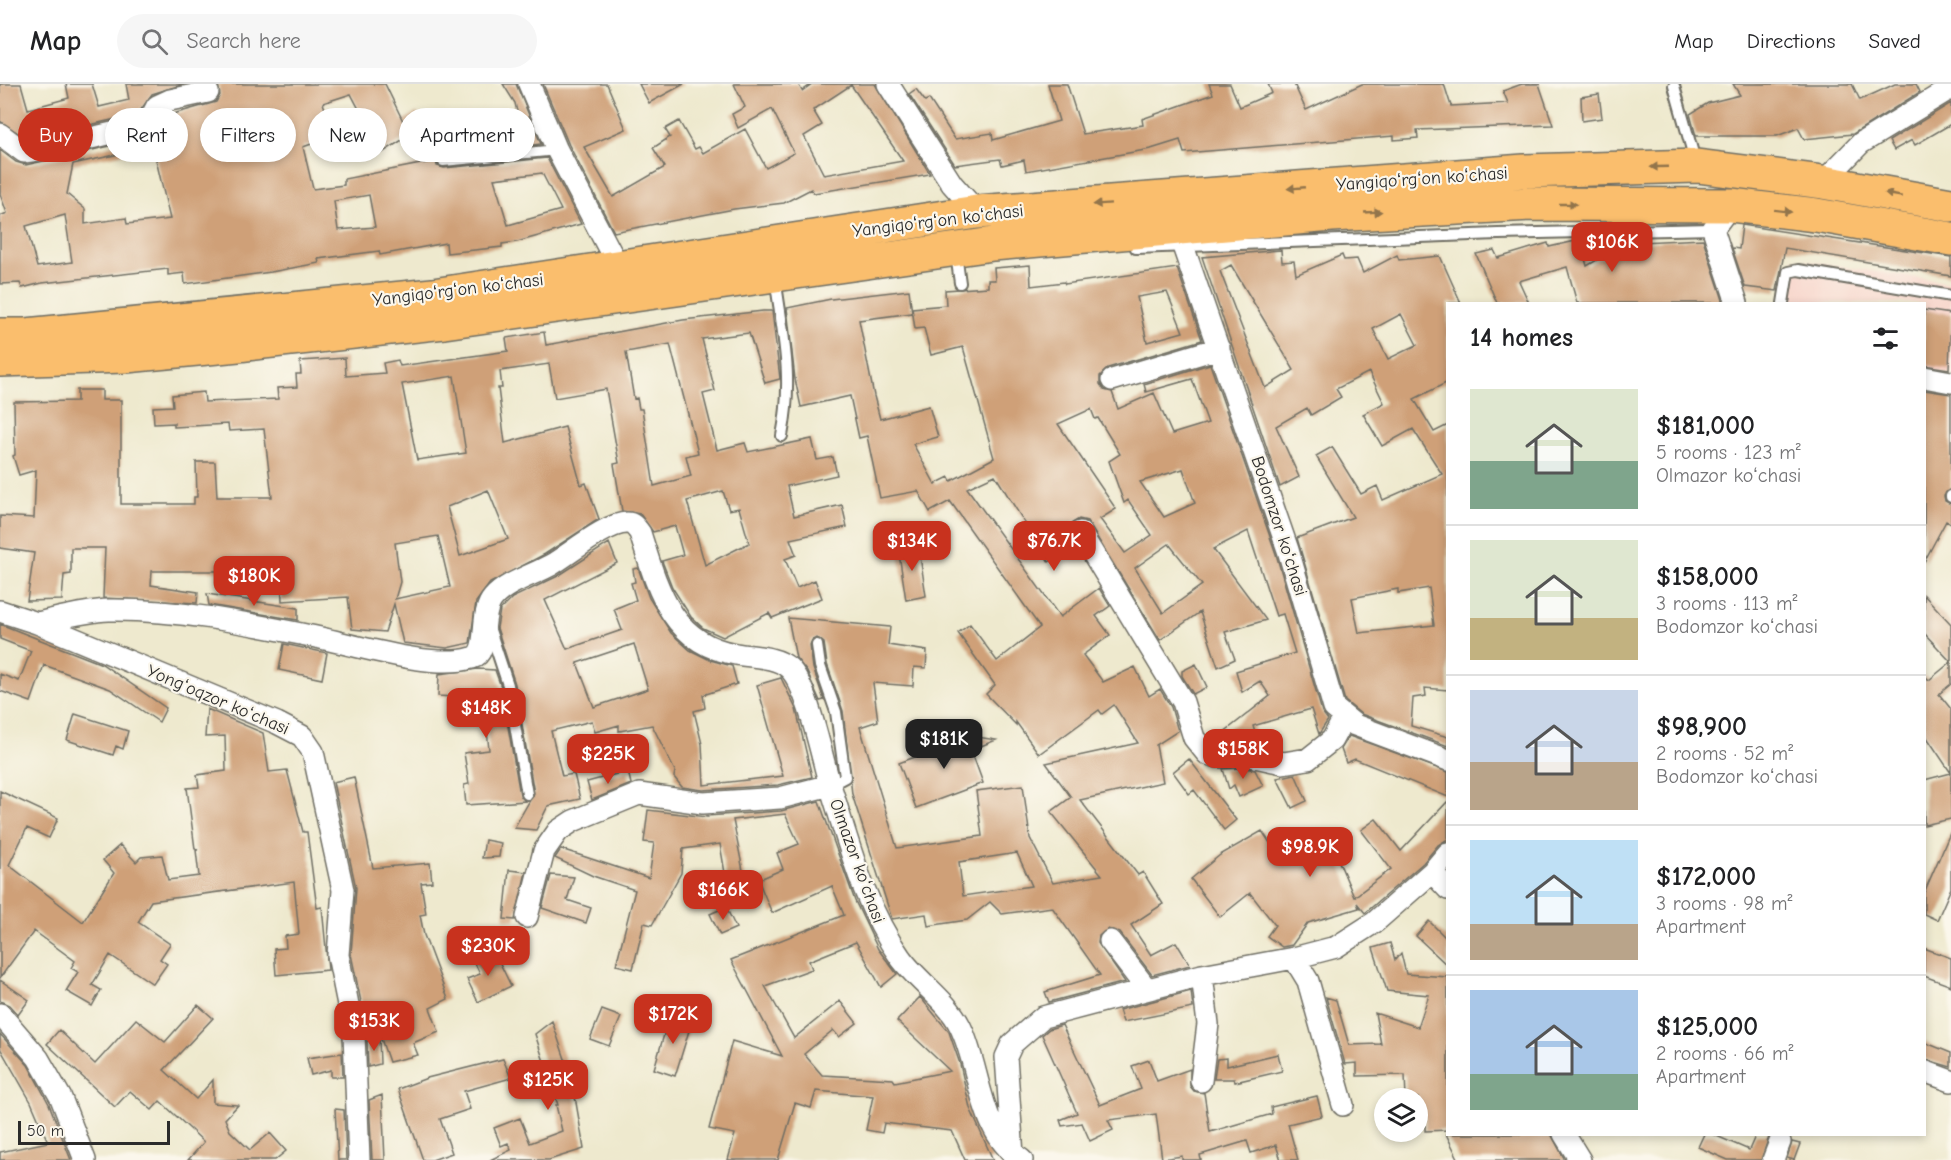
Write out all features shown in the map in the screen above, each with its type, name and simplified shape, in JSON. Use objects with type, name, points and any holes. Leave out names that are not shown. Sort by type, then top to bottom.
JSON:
[{"type":"main road","name":"Yangiqoʻrgʻon koʻchasi","points":[[0,335],[26,335],[246,315],[433,295],[977,212],[1512,172],[1697,166],[1823,182],[1951,205]]},
{"type":"main road","name":"Yangiqoʻrgʻon koʻchasi","points":[[0,360],[126,356],[444,322],[993,244],[1184,236],[1531,204],[1722,217],[1815,215],[1951,239]]},
{"type":"street","points":[[529,84],[558,150],[620,268]]},
{"type":"street","points":[[888,84],[952,184],[977,212]]},
{"type":"street","points":[[1823,182],[1861,143],[1947,88]]},
{"type":"street","points":[[0,134],[24,152],[39,150],[147,125],[157,106],[170,99],[208,92]]},
{"type":"street","points":[[1722,217],[1737,302]]},
{"type":"street","name":"Bodomzor koʻchasi","points":[[1184,236],[1219,348],[1288,550],[1328,690],[1334,708],[1344,718]]},
{"type":"street","points":[[1112,380],[1219,348]]},
{"type":"street","points":[[1926,377],[1951,382]]},
{"type":"street","points":[[37,623],[106,610],[166,612],[309,635],[426,660],[452,661],[475,657],[481,653],[485,613],[492,599],[502,590],[619,525],[628,523],[635,525],[640,533],[658,593],[687,633],[720,652],[773,660],[789,668],[800,686],[830,785]]},
{"type":"street","points":[[1080,532],[1184,702],[1194,738],[1207,754],[1218,757],[1246,755],[1283,763],[1300,761],[1320,752],[1332,740],[1344,718],[1354,725],[1446,759]]},
{"type":"street","name":"Yongʻoqzor koʻchasi","points":[[0,610],[37,623],[277,723],[302,736],[313,752],[343,890],[338,955],[354,1034],[359,1160]]},
{"type":"street","name":"Olmazor koʻchasi","points":[[527,917],[544,851],[558,831],[573,821],[639,794],[703,802],[780,798],[830,785],[866,894],[884,933],[902,960],[959,1024],[995,1132],[1017,1157]]},
{"type":"street","points":[[1017,1157],[1005,1077],[1006,1057],[1012,1044],[1043,1017],[1146,988],[1294,958],[1336,947],[1375,922],[1432,872],[1446,855]]},
{"type":"street","points":[[1432,872],[1446,887]]},
{"type":"street","points":[[1110,941],[1146,988]]},
{"type":"street","points":[[1294,958],[1308,981],[1343,1105]]},
{"type":"street","points":[[1201,1081],[1208,1024],[1202,975]]},
{"type":"street","points":[[0,1014],[38,1059],[61,1098],[85,1160]]},
{"type":"street","points":[[1926,1072],[1951,1081]]},
{"type":"street","points":[[1565,1136],[1580,1160]]},
{"type":"lane","points":[[1674,86],[1697,166]]},
{"type":"lane","points":[[535,152],[558,150]]},
{"type":"lane","points":[[1129,248],[1184,236]]},
{"type":"lane","points":[[95,369],[469,331],[912,264],[969,260]]},
{"type":"lane","points":[[957,261],[960,283]]},
{"type":"lane","points":[[1783,302],[1788,272],[1798,270],[1951,296]]},
{"type":"lane","points":[[776,284],[788,367],[788,401],[782,436]]},
{"type":"lane","points":[[485,613],[508,685],[527,794]]},
{"type":"lane","points":[[818,645],[820,666],[836,712],[845,777],[830,785]]},
{"type":"shaded area","points":[[1793,259],[1951,283],[1951,374],[1926,370],[1926,302],[1785,302]]},
{"type":"building","points":[[0,84],[21,84],[28,108],[18,108],[18,133],[0,121]]},
{"type":"building","points":[[66,84],[92,84],[99,107],[129,100],[126,84],[184,84],[152,94],[142,108],[105,108],[105,121],[93,124],[93,108],[32,108],[69,98]]},
{"type":"building","points":[[218,84],[385,84],[399,113],[399,142],[387,150],[387,108],[358,108],[351,94],[323,103],[325,108],[308,108],[308,145],[303,147],[313,189],[344,185],[344,179],[431,162],[436,162],[437,166],[444,168],[506,162],[535,162],[535,159],[547,158],[581,224],[502,244],[502,247],[447,253],[446,243],[380,255],[379,251],[318,259],[319,263],[185,284],[184,273],[168,275],[168,269],[42,283],[22,288],[20,283],[0,284],[0,216],[7,213],[0,194],[0,150],[16,162],[26,165],[39,162],[82,162],[73,164],[67,194],[85,209],[85,224],[126,218],[127,224],[170,219],[157,162],[188,162],[188,110],[216,102],[220,95]],"holes":[[[542,173],[561,210],[508,225],[494,179]],[[369,195],[375,227],[338,230],[334,201]],[[65,215],[72,262],[37,267],[26,226]]]},
{"type":"building","points":[[503,84],[516,84],[526,108],[516,108]]},
{"type":"building","points":[[543,84],[607,84],[626,129],[584,147],[613,197],[665,167],[653,148],[670,137],[665,129],[679,121],[695,149],[699,147],[703,153],[745,129],[766,168],[794,153],[772,109],[738,128],[732,114],[745,107],[734,84],[798,84],[802,91],[812,84],[875,84],[930,174],[814,193],[811,189],[784,203],[734,209],[614,232],[569,145]],"holes":[[[851,85],[903,161],[824,175],[804,136],[822,125],[813,110]]]},
{"type":"building","points":[[639,84],[684,84],[649,103]]},
{"type":"building","points":[[1048,84],[1067,84],[1083,134],[1143,125],[1142,119],[1213,94],[1209,84],[1230,84],[1240,107],[1272,93],[1268,84],[1294,84],[1306,110],[1362,84],[1444,84],[1451,106],[1508,103],[1503,91],[1522,84],[1539,84],[1553,125],[1417,130],[1418,138],[1394,140],[1394,136],[1184,153],[1180,140],[1151,149],[1026,171],[1024,160],[1002,165],[1000,159],[955,165],[909,94],[916,89],[925,101],[929,99],[955,139],[992,133],[993,140],[1059,121]]},
{"type":"building","points":[[1733,84],[1852,84],[1860,100],[1895,84],[1916,84],[1920,92],[1853,134],[1804,139],[1798,128],[1777,136],[1696,136],[1690,114],[1708,103],[1740,95]]},
{"type":"building","points":[[1599,94],[1602,118],[1582,121],[1581,97]]},
{"type":"building","points":[[1951,103],[1951,124],[1915,145],[1912,140],[1894,150],[1889,141]]},
{"type":"building","points":[[535,130],[541,144],[535,145]]},
{"type":"building","points":[[105,147],[105,157],[93,160],[93,150]]},
{"type":"building","points":[[1742,225],[1951,257],[1951,276],[1785,248],[1777,291],[1745,287],[1732,248],[1739,249]]},
{"type":"building","points":[[1642,238],[1641,242],[1703,239],[1724,302],[1577,302],[1567,267],[1519,281],[1529,302],[1497,302],[1476,254],[1494,250],[1498,258],[1548,243],[1549,247],[1580,240],[1587,266],[1620,246],[1620,239]]},
{"type":"building","points":[[1281,250],[1282,262],[1294,261],[1296,275],[1342,255],[1344,260],[1357,259],[1363,273],[1397,255],[1399,260],[1440,256],[1461,302],[1446,302],[1446,383],[1414,399],[1434,432],[1446,426],[1446,690],[1425,688],[1426,696],[1413,698],[1411,726],[1446,736],[1446,745],[1361,714],[1345,701],[1297,538],[1353,517],[1316,456],[1332,447],[1361,494],[1377,486],[1383,500],[1442,474],[1413,429],[1382,446],[1363,414],[1384,403],[1369,372],[1336,389],[1341,397],[1311,415],[1307,408],[1276,426],[1299,477],[1280,487],[1202,257]],"holes":[[[1231,265],[1294,370],[1265,388],[1220,271]],[[1401,314],[1417,345],[1388,359],[1373,329]],[[1429,588],[1434,625],[1359,633],[1352,598],[1398,589],[1398,593]]]},
{"type":"building","points":[[1030,265],[1031,286],[1064,282],[1065,284],[1177,268],[1202,340],[1108,368],[1100,376],[1100,384],[1104,390],[1112,392],[1118,409],[1154,393],[1172,434],[1208,423],[1192,379],[1146,392],[1144,384],[1210,364],[1276,554],[1322,712],[1328,720],[1319,734],[1311,709],[1253,726],[1257,740],[1215,743],[1214,740],[1270,696],[1260,681],[1242,692],[1236,671],[1295,653],[1283,614],[1276,616],[1248,531],[1213,549],[1266,620],[1225,632],[1235,659],[1218,667],[1200,612],[1160,640],[1087,521],[1079,519],[1069,525],[1067,533],[1073,545],[1049,562],[995,475],[967,488],[1060,617],[1099,588],[1110,606],[1096,616],[1110,635],[1083,655],[1103,682],[1135,667],[1149,696],[1160,689],[1171,707],[1178,731],[1156,745],[1163,782],[1080,800],[1138,875],[1143,872],[1163,904],[1131,925],[1151,955],[1176,942],[1190,965],[1152,975],[1120,933],[1108,929],[1099,936],[1098,943],[1125,982],[1049,1002],[1045,992],[1100,975],[1052,907],[1002,914],[990,902],[967,920],[928,926],[926,914],[892,919],[852,794],[843,711],[827,664],[824,643],[817,638],[812,640],[810,645],[813,668],[824,700],[820,701],[807,672],[796,658],[788,618],[890,627],[888,645],[927,651],[926,668],[914,667],[913,686],[873,683],[878,721],[860,727],[897,848],[982,836],[976,791],[1023,785],[1030,838],[1053,883],[1102,875],[1051,812],[1071,797],[1046,763],[1138,743],[1114,705],[1102,714],[1099,710],[1039,754],[1016,722],[1016,725],[986,694],[995,685],[958,633],[970,624],[997,661],[1040,627],[950,501],[930,512],[918,491],[880,498],[867,436],[859,438],[850,396],[801,407],[795,379],[787,308],[831,299],[909,290],[912,313],[859,320],[880,419],[929,406],[938,437],[913,444],[935,484],[949,477],[951,481],[994,458],[963,347],[931,355],[924,328],[915,329],[912,308],[946,305],[945,290],[988,287],[988,280],[995,280],[994,268]],"holes":[[[1167,292],[1183,332],[1147,342],[1137,297]],[[1091,409],[1095,419],[1098,418],[1120,454],[1109,461],[1124,503],[1128,500],[1152,535],[1125,553],[1100,519],[1116,509],[1058,424]],[[1183,469],[1195,503],[1164,517],[1140,482]],[[1169,544],[1202,585],[1163,613],[1135,568]],[[1017,853],[1032,886],[963,896],[959,862]]]},
{"type":"building","points":[[1926,310],[1951,314],[1949,369],[1926,365]]},
{"type":"building","points":[[772,311],[780,379],[765,383],[749,333],[702,339],[715,391],[703,394],[717,450],[745,443],[748,452],[812,439],[817,460],[833,457],[837,475],[787,486],[794,516],[842,505],[847,527],[790,539],[796,555],[785,559],[797,588],[815,580],[822,598],[772,618],[769,613],[723,637],[703,628],[691,617],[672,587],[662,561],[683,555],[675,526],[653,532],[640,514],[622,511],[614,464],[619,463],[606,389],[555,398],[549,364],[500,371],[502,388],[498,388],[505,443],[565,427],[581,485],[586,483],[599,519],[545,554],[490,583],[476,602],[470,643],[447,648],[403,643],[394,604],[385,632],[352,629],[348,597],[282,601],[281,571],[152,571],[151,585],[198,592],[197,603],[103,598],[105,548],[71,548],[71,574],[64,575],[62,600],[27,601],[34,553],[0,548],[0,516],[34,518],[36,470],[19,475],[13,456],[15,455],[14,402],[77,401],[77,390],[102,390],[102,400],[121,400],[121,504],[194,504],[194,497],[197,497],[196,462],[215,462],[217,497],[272,497],[264,429],[229,431],[228,424],[174,427],[174,423],[154,424],[153,407],[173,406],[172,395],[204,392],[205,402],[278,399],[277,388],[297,387],[296,374],[301,374],[300,361],[345,358],[346,376],[385,373],[383,363],[398,360],[400,366],[508,351],[506,338],[544,332],[546,345],[683,320]],"holes":[[[670,344],[698,453],[686,456],[691,476],[654,486],[642,409],[639,409],[637,398],[634,399],[626,352]],[[454,376],[466,453],[417,460],[402,384]],[[488,490],[508,539],[460,556],[447,507]],[[723,491],[729,510],[739,508],[749,543],[705,565],[687,501]],[[438,536],[450,587],[395,599],[400,582],[395,543]]]},
{"type":"building","points":[[1926,390],[1951,394],[1951,489],[1944,496],[1945,501],[1951,504],[1951,524],[1946,521],[1926,558]]},
{"type":"building","points":[[609,543],[617,563],[545,600],[567,649],[622,630],[614,609],[636,600],[631,583],[635,582],[633,569],[638,568],[649,598],[671,633],[690,650],[710,660],[732,666],[737,684],[703,695],[705,708],[694,711],[702,744],[704,785],[783,776],[757,685],[781,678],[796,709],[812,777],[778,785],[703,790],[682,787],[674,777],[675,771],[652,725],[619,731],[619,725],[595,732],[592,721],[551,731],[562,776],[574,774],[580,799],[548,806],[536,830],[514,828],[534,793],[515,684],[497,628],[500,610],[512,598],[558,576]],"holes":[[[634,644],[648,689],[594,707],[577,663]]]},
{"type":"building","points":[[918,543],[926,596],[906,600],[898,547]]},
{"type":"building","points":[[207,594],[298,608],[298,620],[209,605]]},
{"type":"building","points":[[1926,597],[1951,624],[1951,662],[1926,635]]},
{"type":"building","points":[[0,624],[102,664],[166,708],[159,722],[110,689],[44,665],[31,702],[0,691],[0,674],[19,681],[31,651],[0,639]]},
{"type":"building","points":[[284,644],[327,653],[322,679],[279,670]]},
{"type":"building","points":[[1951,662],[1951,684],[1939,694],[1951,709],[1951,773],[1926,736],[1926,677],[1929,680]]},
{"type":"building","points":[[1196,664],[1207,687],[1193,694],[1182,676],[1182,671]]},
{"type":"building","points":[[478,669],[495,670],[501,687],[520,795],[525,801],[466,805],[464,785],[469,784],[464,753],[489,750],[484,699],[438,696],[439,674]]},
{"type":"building","points":[[207,709],[263,733],[269,772],[287,770],[303,832],[307,832],[317,908],[322,907],[328,970],[276,975],[274,949],[286,948],[285,936],[299,934],[294,882],[151,901],[138,922],[170,944],[160,959],[167,964],[153,984],[110,955],[92,985],[101,990],[92,1006],[66,991],[78,972],[71,968],[75,961],[34,931],[0,978],[0,791],[58,818],[49,838],[27,828],[9,865],[83,922],[114,873],[103,860],[120,845],[136,862],[141,857],[162,855],[168,880],[199,876],[196,850],[198,850],[195,849],[187,788],[199,787],[197,775],[226,771],[225,736],[205,737]]},
{"type":"building","points":[[75,714],[128,731],[123,749],[116,746],[113,755],[67,740]]},
{"type":"building","points":[[947,732],[996,740],[971,750],[983,783],[916,808],[899,763],[952,743]]},
{"type":"building","points":[[1349,736],[1446,771],[1446,796],[1355,759],[1346,763],[1341,749]]},
{"type":"building","points":[[1189,759],[1236,820],[1224,830],[1194,790],[1189,794],[1173,772]]},
{"type":"building","points":[[1223,769],[1255,770],[1263,786],[1239,797],[1234,785],[1229,789]]},
{"type":"building","points":[[628,771],[631,784],[592,800],[587,782]]},
{"type":"building","points":[[1951,773],[1951,819],[1926,825],[1926,779]]},
{"type":"building","points":[[1295,774],[1307,801],[1292,808],[1277,778]]},
{"type":"building","points":[[354,777],[373,868],[430,863],[432,882],[421,883],[426,914],[420,915],[424,935],[448,999],[430,1008],[439,1032],[413,1043],[418,1055],[389,1062],[379,1033],[368,1035],[351,954],[356,888],[333,782]]},
{"type":"building","points":[[819,801],[855,901],[878,949],[897,974],[881,987],[856,942],[809,961],[812,969],[765,986],[794,1038],[840,1001],[857,1023],[839,1037],[833,1030],[804,1054],[822,1075],[893,1079],[895,1082],[950,1071],[897,1021],[920,997],[949,1032],[960,1064],[970,1108],[993,1160],[965,1160],[952,1131],[884,1123],[882,1133],[866,1130],[873,1096],[816,1091],[811,1108],[795,1103],[778,1160],[728,1160],[735,1134],[709,1129],[732,1041],[782,1056],[731,960],[844,915],[832,886],[772,913],[758,880],[783,869],[777,853],[799,844],[785,814],[733,820],[749,901],[731,908],[720,844],[683,849],[681,873],[652,925],[644,923],[633,969],[616,965],[635,890],[593,876],[555,858],[561,849],[649,878],[654,843],[644,842],[648,810],[707,817],[781,811]]},
{"type":"building","points":[[1446,803],[1446,840],[1438,845],[1423,863],[1365,913],[1357,903],[1359,908],[1308,923],[1292,945],[1282,947],[1267,936],[1275,925],[1250,893],[1220,917],[1191,879],[1220,855],[1262,831],[1281,859],[1315,845],[1323,863],[1337,857],[1354,897],[1391,869],[1361,830],[1376,819],[1401,851]]},
{"type":"building","points":[[1951,831],[1951,888],[1937,920],[1926,915],[1926,888]]},
{"type":"building","points":[[485,840],[501,843],[499,857],[482,858]]},
{"type":"building","points":[[509,870],[526,872],[515,920],[504,919]]},
{"type":"building","points":[[551,875],[574,877],[567,900],[591,908],[586,923],[542,908]]},
{"type":"building","points":[[726,907],[736,928],[720,935],[710,914]]},
{"type":"building","points":[[1429,921],[1446,938],[1446,964],[1416,936]]},
{"type":"building","points":[[1390,943],[1395,960],[1401,953],[1406,974],[1446,977],[1446,1130],[1428,1131],[1428,1088],[1406,1088],[1405,1075],[1357,1076],[1357,1063],[1345,1064],[1326,997],[1336,1000],[1349,1045],[1381,1044],[1375,1013],[1418,1027],[1429,995],[1387,991],[1373,948]]},
{"type":"building","points":[[493,949],[511,986],[478,1002],[467,979],[480,974],[473,959]]},
{"type":"building","points":[[1926,949],[1951,958],[1951,986],[1926,977]]},
{"type":"building","points":[[0,980],[29,1000],[18,1015],[9,1005],[0,1001]]},
{"type":"building","points":[[1191,991],[1193,1008],[1123,1022],[1119,1010]]},
{"type":"building","points":[[198,1005],[213,1018],[164,1070],[196,1099],[213,1080],[213,1103],[238,1105],[225,1119],[230,1131],[250,1150],[270,1133],[286,1151],[275,1160],[188,1160],[204,1142],[160,1101],[152,1110],[130,1091],[115,1107],[47,1044],[59,1030],[95,1064],[136,1019],[165,1042]]},
{"type":"building","points":[[602,1010],[621,1017],[609,1046],[590,1039]]},
{"type":"building","points":[[670,1014],[692,1021],[675,1076],[654,1069]]},
{"type":"building","points":[[552,1021],[576,1091],[574,1091],[584,1149],[549,1160],[490,1160],[511,1150],[508,1143],[501,1146],[494,1128],[520,1118],[530,1143],[562,1131],[556,1105],[558,1105],[535,1034]]},
{"type":"building","points":[[1062,1025],[1100,1105],[1141,1089],[1132,1066],[1149,1060],[1157,1081],[1190,1069],[1190,1086],[1194,1091],[1204,1093],[1210,1132],[1272,1114],[1271,1107],[1317,1096],[1322,1116],[1288,1124],[1298,1160],[1281,1160],[1276,1145],[1251,1153],[1247,1141],[1200,1155],[1201,1160],[1182,1160],[1182,1156],[1162,1159],[1156,1114],[1108,1120],[1113,1130],[1090,1141],[1082,1123],[1062,1126],[1060,1120],[1077,1113],[1042,1035],[1049,1029]]},
{"type":"building","points":[[0,1034],[28,1065],[49,1104],[71,1160],[0,1160],[0,1152],[48,1142],[31,1102],[0,1048]]},
{"type":"building","points":[[379,1036],[380,1064],[368,1067],[367,1041]]},
{"type":"building","points":[[1926,1043],[1951,1053],[1951,1067],[1926,1060]]},
{"type":"building","points":[[342,1053],[343,1077],[331,1077],[331,1070],[311,1075],[307,1058]]},
{"type":"building","points":[[1278,1054],[1282,1071],[1235,1082],[1234,1079],[1214,1079],[1217,1059],[1227,1058],[1227,1066]]},
{"type":"building","points":[[503,1059],[511,1078],[464,1091],[470,1109],[440,1119],[452,1153],[432,1160],[423,1160],[398,1089],[427,1078]]},
{"type":"building","points":[[382,1095],[385,1160],[372,1160],[369,1100]]},
{"type":"building","points":[[335,1109],[344,1110],[346,1160],[338,1160]]},
{"type":"building","points":[[1447,1136],[1552,1136],[1565,1160],[1459,1160]]},
{"type":"building","points":[[1703,1136],[1717,1136],[1749,1150],[1755,1136],[1769,1136],[1761,1160],[1728,1160],[1698,1147]]},
{"type":"building","points":[[1792,1142],[1800,1144],[1794,1160],[1787,1158]]}]
